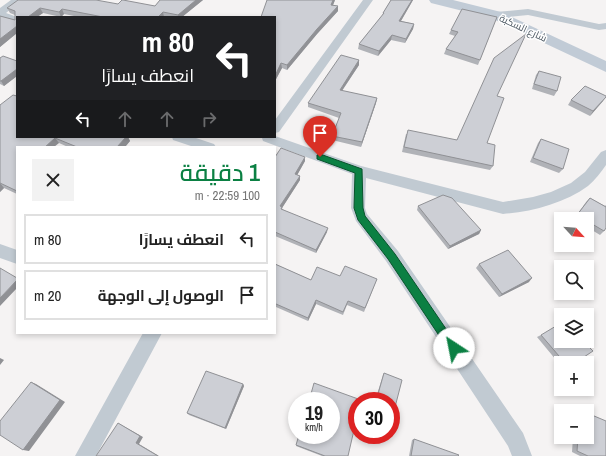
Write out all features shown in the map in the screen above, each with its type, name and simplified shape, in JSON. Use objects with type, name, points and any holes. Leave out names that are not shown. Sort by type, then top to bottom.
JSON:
[{"type":"main road","name":"شارع السكبة","points":[[436,0],[496,15],[606,67]]},
{"type":"street","points":[[16,21],[0,13],[18,0]]},
{"type":"street","points":[[276,127],[368,0]]},
{"type":"street","points":[[496,15],[528,12],[599,26],[606,26]]},
{"type":"street","points":[[181,138],[206,146]]},
{"type":"street","points":[[268,138],[359,171],[491,206],[514,208],[549,198],[584,181],[606,155]]},
{"type":"street","points":[[359,171],[358,208],[361,218],[396,263],[516,440],[522,456]]},
{"type":"street","points":[[0,251],[16,257]]},
{"type":"street","points":[[85,456],[152,334]]},
{"type":"building","points":[[18,0],[96,0],[118,4],[123,0],[155,6],[160,0],[196,0],[178,15],[163,12],[159,16],[98,16],[62,9],[59,12],[40,8],[29,16],[16,16],[16,27],[0,39],[0,16],[15,20],[15,11],[7,8]]},
{"type":"building","points":[[267,0],[333,0],[331,5],[338,6],[287,65],[281,63],[276,74],[276,16],[261,16]]},
{"type":"building","points":[[391,0],[412,0],[399,21],[414,24],[406,39],[392,35],[379,51],[359,44],[384,13]]},
{"type":"building","points":[[462,9],[497,17],[480,60],[446,49],[458,32],[451,30]]},
{"type":"building","points":[[526,34],[497,96],[504,98],[487,143],[495,145],[493,166],[404,147],[408,130],[457,140],[494,58]]},
{"type":"building","points":[[341,55],[359,60],[340,90],[377,98],[362,142],[332,136],[341,113],[308,103]]},
{"type":"building","points":[[3,56],[16,61],[16,70],[1,81],[0,81],[0,58]]},
{"type":"building","points":[[539,71],[561,77],[557,91],[534,84]]},
{"type":"building","points":[[585,86],[606,96],[593,111],[571,100]]},
{"type":"building","points":[[13,95],[16,96],[16,138],[55,138],[46,146],[16,146],[16,191],[0,183],[0,105]]},
{"type":"building","points":[[55,138],[125,138],[118,146],[75,146]]},
{"type":"building","points":[[541,139],[569,149],[563,169],[533,158]]},
{"type":"building","points":[[281,148],[305,157],[295,174],[300,176],[280,206],[282,207],[281,209],[328,228],[316,250],[276,232],[276,156]]},
{"type":"building","points":[[443,195],[452,198],[481,230],[450,246],[418,206]]},
{"type":"building","points":[[590,198],[606,207],[606,228],[604,231],[594,225],[594,212],[579,212]]},
{"type":"building","points":[[508,250],[532,278],[502,294],[479,264]]},
{"type":"building","points":[[276,264],[311,280],[317,267],[340,276],[345,266],[377,279],[365,308],[348,301],[343,312],[316,300],[308,318],[276,304]]},
{"type":"building","points":[[0,268],[16,277],[16,281],[0,298]]},
{"type":"building","points":[[554,327],[554,348],[590,348],[593,351],[586,356],[559,356],[541,335]]},
{"type":"building","points":[[206,371],[243,384],[225,428],[187,413]]},
{"type":"building","points":[[384,373],[402,380],[399,392],[379,392]]},
{"type":"building","points":[[31,382],[60,400],[23,450],[0,435],[0,421]]},
{"type":"building","points":[[314,383],[339,392],[312,392]]},
{"type":"building","points":[[340,392],[348,395],[348,444],[351,444],[348,456],[325,456],[296,445],[340,444]]},
{"type":"building","points":[[594,416],[606,421],[606,456],[588,456],[577,451],[578,444],[594,444]]},
{"type":"building","points":[[118,423],[140,436],[136,443],[158,456],[96,456]]},
{"type":"building","points":[[414,439],[459,455],[411,456]]},
{"type":"route","points":[[320,157],[359,171],[358,208],[361,218],[392,256],[454,348]]}]
